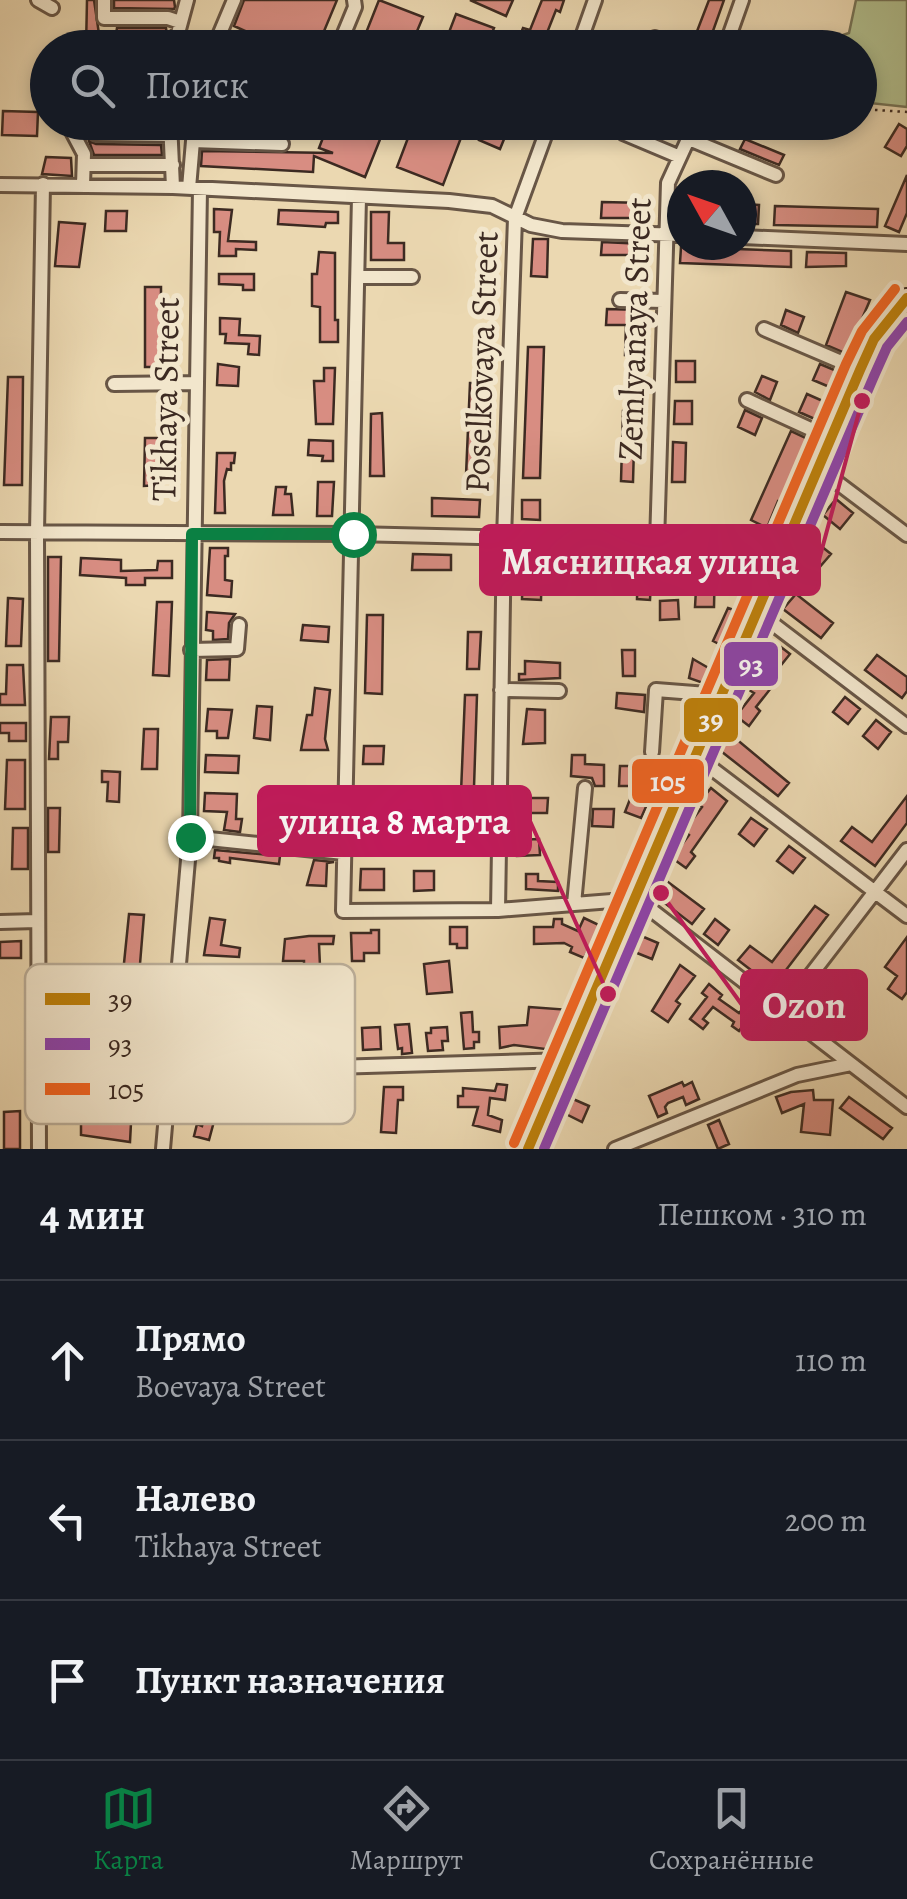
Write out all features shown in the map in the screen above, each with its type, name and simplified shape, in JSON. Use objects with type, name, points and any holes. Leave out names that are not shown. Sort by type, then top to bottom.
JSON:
[{"type":"main road","points":[[528,1149],[860,370],[874,339],[907,298]]},
{"type":"street","points":[[38,0],[52,8]]},
{"type":"street","points":[[104,0],[104,18],[168,18],[180,22]]},
{"type":"street","points":[[178,30],[187,0]]},
{"type":"street","points":[[221,30],[234,0]]},
{"type":"street","points":[[345,30],[354,0]]},
{"type":"street","points":[[584,30],[595,0]]},
{"type":"street","points":[[731,30],[742,0]]},
{"type":"street","points":[[78,140],[84,154],[83,186]]},
{"type":"street","points":[[172,140],[173,187]]},
{"type":"street","name":"Poselkovaya Street","points":[[498,910],[504,538],[515,218],[543,140]]},
{"type":"street","points":[[639,140],[680,158]]},
{"type":"street","name":"Zemlyanaya Street","points":[[657,543],[668,183],[688,140]]},
{"type":"street","points":[[694,140],[776,174]]},
{"type":"street","name":"Tikhaya Street","points":[[179,964],[190,837],[196,383],[193,141],[282,144]]},
{"type":"street","points":[[84,165],[173,165]]},
{"type":"street","points":[[38,964],[37,533],[43,184]]},
{"type":"street","points":[[0,185],[173,187],[492,206],[531,226],[562,231],[666,234]]},
{"type":"street","points":[[359,198],[343,910],[498,910],[637,900],[907,1107]]},
{"type":"street","points":[[757,238],[907,244]]},
{"type":"street","points":[[358,277],[412,277]]},
{"type":"street","points":[[620,300],[664,301]]},
{"type":"street","points":[[764,329],[860,370]]},
{"type":"street","points":[[114,384],[196,383]]},
{"type":"street","points":[[747,400],[830,438]]},
{"type":"street","points":[[818,468],[907,535]]},
{"type":"street","points":[[0,532],[353,534],[785,544]]},
{"type":"street","points":[[756,611],[907,726]]},
{"type":"street","points":[[191,650],[237,650],[239,625]]},
{"type":"street","points":[[502,690],[559,691]]},
{"type":"street","points":[[652,752],[656,690],[720,695]]},
{"type":"street","points":[[694,754],[907,916]]},
{"type":"street","points":[[574,904],[584,788]]},
{"type":"street","points":[[190,837],[344,853]]},
{"type":"street","points":[[783,1012],[907,850]]},
{"type":"street","points":[[0,922],[38,921]]},
{"type":"street","points":[[355,1066],[566,1060]]},
{"type":"street","points":[[615,1149],[797,1075],[852,1064]]},
{"type":"street","points":[[39,1124],[39,1149]]},
{"type":"street","name":"Tikhaya Street","points":[[164,1149],[165,1124]]},
{"type":"path","points":[[877,110],[907,112]]},
{"type":"green space","points":[[856,0],[907,0],[907,107],[877,104],[877,30],[850,30]]},
{"type":"building","points":[[87,0],[94,0],[98,30],[86,30]]},
{"type":"building","points":[[114,0],[174,0],[175,7],[114,8]]},
{"type":"building","points":[[244,0],[337,0],[324,30],[243,30],[234,26]]},
{"type":"building","points":[[379,0],[423,17],[418,30],[367,30]]},
{"type":"building","points":[[470,0],[513,0],[506,16]]},
{"type":"building","points":[[542,0],[564,0],[548,30],[530,30]]},
{"type":"building","points":[[709,0],[724,0],[713,30],[697,30]]},
{"type":"building","points":[[456,14],[494,28],[493,30],[450,30]]},
{"type":"building","points":[[117,28],[166,30],[117,30]]},
{"type":"building","points":[[3,111],[30,112],[30,136],[2,135]]},
{"type":"building","points":[[899,124],[907,129],[907,146],[901,156],[885,147]]},
{"type":"building","points":[[322,140],[380,140],[365,177],[314,156],[313,172],[201,166],[202,151],[333,153],[319,148]]},
{"type":"building","points":[[407,140],[460,140],[443,185],[397,167]]},
{"type":"building","points":[[479,140],[504,140],[500,149]]},
{"type":"building","points":[[747,140],[784,155],[779,165],[740,149]]},
{"type":"building","points":[[89,141],[161,145],[162,155],[94,155]]},
{"type":"building","points":[[46,157],[71,158],[72,176],[42,174]]},
{"type":"building","points":[[907,175],[907,213],[899,232],[885,226]]},
{"type":"building","points":[[602,202],[646,203],[645,218],[601,218]]},
{"type":"building","points":[[775,206],[878,209],[877,227],[774,225]]},
{"type":"building","points":[[214,209],[232,210],[228,241],[256,242],[256,250],[236,249],[236,256],[219,256],[220,232],[214,232]]},
{"type":"building","points":[[279,210],[338,212],[338,223],[326,223],[325,227],[278,224]]},
{"type":"building","points":[[106,211],[127,211],[126,231],[105,231]]},
{"type":"building","points":[[371,212],[389,212],[388,243],[404,243],[404,260],[371,260]]},
{"type":"building","points":[[59,222],[85,224],[79,267],[55,266]]},
{"type":"building","points":[[533,239],[548,239],[547,277],[531,276]]},
{"type":"building","points":[[602,242],[645,244],[645,255],[601,255]]},
{"type":"building","points":[[757,250],[791,251],[791,267],[680,263],[757,260]]},
{"type":"building","points":[[319,252],[335,253],[338,342],[320,342],[320,307],[312,306],[312,274],[317,274]]},
{"type":"building","points":[[807,252],[846,253],[846,266],[806,267]]},
{"type":"building","points":[[219,274],[254,274],[254,290],[243,290],[243,285],[219,284]]},
{"type":"building","points":[[145,287],[161,287],[161,367],[145,367]]},
{"type":"building","points":[[846,292],[870,300],[847,354],[826,345]]},
{"type":"building","points":[[607,309],[642,310],[639,356],[625,355],[626,325],[606,325]]},
{"type":"building","points":[[786,310],[804,317],[798,333],[781,325]]},
{"type":"building","points":[[220,318],[240,319],[239,335],[260,336],[259,355],[248,354],[249,344],[225,343],[226,334],[220,334]]},
{"type":"building","points":[[528,347],[544,347],[540,478],[523,478]]},
{"type":"building","points":[[676,361],[695,361],[695,382],[676,382]]},
{"type":"building","points":[[218,364],[239,367],[238,386],[217,385]]},
{"type":"building","points":[[820,364],[839,372],[832,388],[813,380]]},
{"type":"building","points":[[324,368],[335,368],[333,424],[316,424],[314,381],[324,381]]},
{"type":"building","points":[[762,376],[777,382],[770,400],[755,392]]},
{"type":"building","points":[[8,377],[23,377],[22,485],[4,485]]},
{"type":"building","points":[[470,383],[485,383],[480,475],[466,475]]},
{"type":"building","points":[[807,394],[825,402],[817,420],[799,412]]},
{"type":"building","points":[[675,401],[692,401],[692,424],[674,424]]},
{"type":"building","points":[[745,410],[762,418],[755,435],[738,427]]},
{"type":"building","points":[[623,411],[635,412],[633,482],[621,481]]},
{"type":"building","points":[[382,413],[384,476],[370,476],[371,414]]},
{"type":"building","points":[[791,431],[808,439],[767,528],[751,520]]},
{"type":"building","points":[[145,438],[159,438],[159,485],[144,486]]},
{"type":"building","points":[[309,440],[333,441],[333,461],[308,455]]},
{"type":"building","points":[[673,442],[686,443],[685,482],[672,482]]},
{"type":"building","points":[[217,453],[235,453],[224,481],[225,513],[215,513]]},
{"type":"building","points":[[318,482],[334,482],[332,516],[317,516]]},
{"type":"building","points":[[276,487],[286,487],[285,494],[291,494],[293,515],[273,515]]},
{"type":"building","points":[[432,498],[480,500],[479,517],[432,516]]},
{"type":"building","points":[[836,499],[853,513],[840,529],[823,515]]},
{"type":"building","points":[[522,500],[540,500],[540,520],[522,519]]},
{"type":"building","points":[[816,542],[831,554],[818,569],[804,558]]},
{"type":"building","points":[[210,548],[228,548],[225,580],[232,581],[231,597],[207,595]]},
{"type":"building","points":[[413,554],[451,555],[451,570],[412,570]]},
{"type":"building","points":[[48,557],[61,557],[59,661],[48,661]]},
{"type":"building","points":[[81,558],[121,560],[121,571],[157,570],[158,561],[172,561],[172,578],[145,578],[145,585],[126,585],[126,578],[80,575]]},
{"type":"building","points":[[703,562],[715,562],[714,607],[695,607],[696,589],[702,589]]},
{"type":"building","points":[[638,563],[652,563],[650,600],[637,599]]},
{"type":"building","points":[[523,565],[542,565],[541,600],[522,599]]},
{"type":"building","points":[[796,594],[833,623],[821,638],[783,609]]},
{"type":"building","points":[[8,598],[23,599],[21,646],[6,646]]},
{"type":"building","points":[[678,600],[679,619],[660,620],[660,601]]},
{"type":"building","points":[[157,602],[172,602],[169,676],[153,675]]},
{"type":"building","points":[[728,608],[740,612],[723,646],[713,641]]},
{"type":"building","points":[[207,612],[235,614],[229,623],[228,639],[213,640],[213,631],[206,630]]},
{"type":"building","points":[[367,615],[383,615],[382,694],[365,693]]},
{"type":"building","points":[[303,625],[329,627],[328,642],[301,640]]},
{"type":"building","points":[[468,632],[481,632],[479,669],[467,669]]},
{"type":"building","points":[[777,644],[790,654],[778,669],[765,658]]},
{"type":"building","points":[[622,650],[635,650],[635,676],[623,676]]},
{"type":"building","points":[[877,655],[907,677],[907,691],[902,698],[865,670]]},
{"type":"building","points":[[230,659],[229,680],[206,680],[207,660]]},
{"type":"building","points":[[693,659],[712,670],[706,684],[689,678]]},
{"type":"building","points":[[525,661],[560,663],[560,678],[519,680],[519,674],[525,674]]},
{"type":"building","points":[[7,665],[23,665],[25,705],[0,705],[0,694],[6,694]]},
{"type":"building","points":[[759,678],[771,688],[756,707],[760,711],[749,726],[736,716],[754,693],[749,690]]},
{"type":"building","points":[[315,688],[330,690],[325,739],[328,750],[301,750],[307,715],[312,715]]},
{"type":"building","points":[[617,693],[645,695],[644,712],[616,708]]},
{"type":"building","points":[[465,695],[477,695],[473,818],[460,817]]},
{"type":"building","points":[[845,697],[860,709],[848,724],[833,712]]},
{"type":"building","points":[[257,706],[272,707],[270,740],[254,738]]},
{"type":"building","points":[[208,709],[232,710],[228,738],[217,738],[217,731],[206,731]]},
{"type":"building","points":[[527,709],[545,710],[545,743],[523,744]]},
{"type":"building","points":[[51,717],[69,717],[68,742],[58,742],[58,759],[49,759]]},
{"type":"building","points":[[876,720],[891,732],[878,749],[863,736]]},
{"type":"building","points":[[0,723],[26,723],[26,741],[9,741],[9,733],[0,733]]},
{"type":"building","points":[[144,729],[158,729],[157,769],[142,769]]},
{"type":"building","points":[[729,733],[789,783],[778,796],[717,748]]},
{"type":"building","points":[[364,746],[384,746],[383,764],[363,764]]},
{"type":"building","points":[[206,755],[239,756],[238,773],[205,772]]},
{"type":"building","points":[[572,755],[585,755],[585,764],[604,765],[604,786],[595,786],[592,778],[571,776]]},
{"type":"building","points":[[7,760],[25,760],[25,809],[5,809]]},
{"type":"building","points":[[620,766],[637,766],[637,786],[619,786]]},
{"type":"building","points":[[102,771],[120,772],[119,802],[107,801],[108,782],[102,782]]},
{"type":"building","points":[[711,788],[727,801],[691,852],[695,856],[686,868],[672,858],[689,835],[684,831]]},
{"type":"building","points":[[205,793],[237,794],[236,819],[242,819],[240,832],[224,830],[227,812],[204,811]]},
{"type":"building","points":[[632,794],[649,800],[641,818],[625,812]]},
{"type":"building","points":[[907,796],[907,823],[875,866],[841,841],[852,827],[872,842]]},
{"type":"building","points":[[522,798],[548,798],[547,813],[522,813]]},
{"type":"building","points":[[48,808],[60,808],[59,852],[48,852]]},
{"type":"building","points":[[593,809],[614,809],[613,827],[592,826]]},
{"type":"building","points":[[751,818],[767,829],[754,846],[739,834]]},
{"type":"building","points":[[13,828],[28,828],[28,869],[12,869]]},
{"type":"building","points":[[539,839],[540,855],[517,856],[516,840]]},
{"type":"building","points":[[789,846],[805,858],[793,873],[777,861]]},
{"type":"building","points":[[215,850],[280,856],[279,864],[230,858],[230,863],[219,861],[214,858]]},
{"type":"building","points":[[314,860],[334,862],[327,863],[326,886],[307,885]]},
{"type":"building","points":[[361,869],[384,869],[384,890],[360,890]]},
{"type":"building","points":[[414,871],[434,871],[434,890],[414,891]]},
{"type":"building","points":[[526,874],[538,874],[538,881],[558,882],[558,891],[526,889]]},
{"type":"building","points":[[664,879],[704,909],[692,924],[653,894]]},
{"type":"building","points":[[815,906],[828,915],[773,987],[738,960],[750,946],[772,962]]},
{"type":"building","points":[[129,914],[144,915],[140,964],[124,964]]},
{"type":"building","points":[[210,918],[225,920],[221,945],[240,948],[239,957],[204,955]]},
{"type":"building","points":[[584,918],[601,926],[584,958],[570,952],[572,947],[564,943],[534,944],[534,927],[553,927],[554,919],[562,919],[562,924],[578,931]]},
{"type":"building","points":[[715,919],[729,930],[718,945],[704,934]]},
{"type":"building","points":[[450,927],[467,927],[467,948],[450,944]]},
{"type":"building","points":[[379,930],[379,953],[364,953],[364,961],[352,961],[351,933]]},
{"type":"building","points":[[639,935],[658,943],[652,959],[632,951]]},
{"type":"building","points":[[334,936],[333,944],[319,944],[320,964],[283,961],[285,939]]},
{"type":"building","points":[[907,937],[907,992],[902,999],[888,989],[897,976],[885,967]]},
{"type":"building","points":[[21,941],[21,958],[0,958],[0,942]]},
{"type":"building","points":[[449,961],[452,992],[427,994],[424,964]]},
{"type":"building","points":[[680,965],[695,976],[676,1001],[680,1004],[668,1022],[652,1011]]},
{"type":"building","points":[[709,984],[722,995],[719,999],[739,1013],[744,1008],[751,1014],[739,1031],[732,1026],[734,1022],[713,1007],[703,1019],[708,1023],[703,1029],[690,1019],[707,997],[702,993]]},
{"type":"building","points":[[529,1007],[571,1010],[553,1050],[514,1045],[500,1048],[499,1027],[527,1025]]},
{"type":"building","points":[[472,1012],[473,1032],[479,1032],[479,1042],[474,1042],[474,1048],[464,1049],[461,1013]]},
{"type":"building","points":[[409,1024],[412,1053],[402,1054],[395,1025]]},
{"type":"building","points":[[380,1027],[381,1049],[363,1050],[362,1028]]},
{"type":"building","points":[[447,1027],[448,1041],[442,1041],[443,1050],[428,1051],[426,1033],[431,1033],[431,1028]]},
{"type":"building","points":[[682,1082],[684,1086],[692,1082],[699,1099],[686,1105],[683,1097],[668,1103],[667,1113],[658,1117],[649,1096]]},
{"type":"building","points":[[497,1084],[507,1085],[505,1100],[490,1098],[488,1115],[502,1120],[500,1132],[473,1125],[478,1107],[458,1107],[463,1088],[495,1091]]},
{"type":"building","points":[[384,1087],[403,1087],[396,1133],[381,1132]]},
{"type":"building","points":[[813,1090],[814,1100],[833,1100],[830,1135],[801,1132],[804,1104],[782,1113],[776,1097]]},
{"type":"building","points":[[849,1097],[892,1128],[883,1139],[840,1108]]},
{"type":"building","points":[[573,1099],[589,1106],[582,1122],[564,1113]]},
{"type":"building","points":[[20,1111],[20,1149],[4,1149],[4,1112]]},
{"type":"building","points":[[719,1120],[729,1144],[718,1149],[708,1125]]},
{"type":"building","points":[[81,1124],[131,1124],[130,1142],[81,1135]]},
{"type":"building","points":[[197,1124],[213,1124],[209,1140],[194,1136]]},
{"type":"transit line","name":"105","points":[[514,1143],[846,364],[862,331],[895,289]]},
{"type":"transit line","name":"39","points":[[528,1149],[860,370],[874,339],[907,298]]},
{"type":"transit line","name":"93","points":[[544,1149],[874,376],[887,347],[907,322]]},
{"type":"place","name":"Мясницкая улица","points":[[862,401]]},
{"type":"place","name":"Ozon","points":[[661,893]]},
{"type":"place","name":"улица 8 марта","points":[[608,994]]},
{"type":"route","points":[[190,837],[192,534],[353,534]]}]
